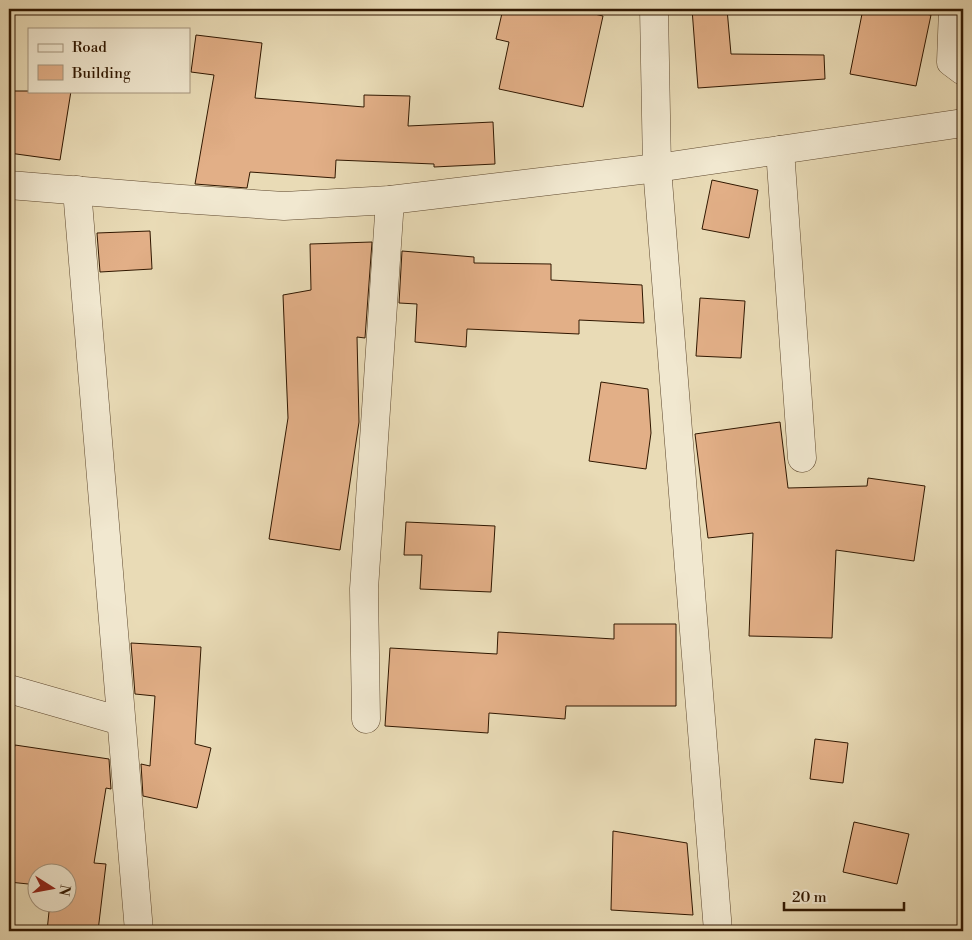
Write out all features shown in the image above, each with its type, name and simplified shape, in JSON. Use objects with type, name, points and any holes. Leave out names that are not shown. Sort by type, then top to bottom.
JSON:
[{"type":"street","points":[[654,9],[657,168],[718,931]]},
{"type":"street","points":[[953,9],[951,62],[963,71]]},
{"type":"street","points":[[9,185],[284,206],[390,200],[657,168],[963,123]]},
{"type":"street","points":[[780,150],[802,458]]},
{"type":"street","points":[[77,190],[139,931]]},
{"type":"street","points":[[366,719],[364,589],[390,200]]},
{"type":"street","points":[[9,689],[121,721]]},
{"type":"building","points":[[503,9],[573,9],[603,16],[583,107],[499,89],[509,42],[496,39]]},
{"type":"building","points":[[692,9],[727,9],[731,54],[824,55],[825,79],[698,88]]},
{"type":"building","points":[[863,9],[897,9],[931,15],[916,86],[850,74]]},
{"type":"building","points":[[196,35],[262,43],[255,98],[364,107],[364,95],[410,96],[408,126],[493,122],[495,164],[434,167],[434,164],[336,160],[335,178],[250,172],[247,188],[195,184],[214,75],[191,72]]},
{"type":"building","points":[[9,91],[71,92],[60,160],[9,153]]},
{"type":"building","points":[[712,180],[758,190],[749,238],[702,229]]},
{"type":"building","points":[[150,231],[152,269],[100,272],[97,233]]},
{"type":"building","points":[[372,242],[365,338],[357,337],[359,422],[340,550],[269,539],[288,418],[283,295],[311,290],[310,244]]},
{"type":"building","points":[[402,251],[474,257],[474,263],[551,264],[551,280],[642,285],[644,323],[579,320],[579,334],[467,329],[466,347],[415,342],[417,304],[399,303]]},
{"type":"building","points":[[700,298],[745,301],[741,358],[696,356]]},
{"type":"building","points":[[601,382],[648,389],[651,433],[646,469],[589,461]]},
{"type":"building","points":[[780,422],[788,488],[867,486],[868,478],[925,486],[914,561],[836,550],[832,638],[749,636],[753,533],[708,538],[695,434]]},
{"type":"building","points":[[406,522],[495,526],[491,592],[420,589],[422,555],[404,555]]},
{"type":"building","points":[[614,624],[676,624],[676,706],[566,706],[565,719],[489,713],[488,733],[385,726],[390,648],[497,654],[498,632],[614,639]]},
{"type":"building","points":[[131,643],[201,647],[195,744],[211,748],[197,808],[143,796],[141,764],[150,766],[155,696],[135,694]]},
{"type":"building","points":[[815,739],[848,743],[843,783],[810,779]]},
{"type":"building","points":[[15,745],[109,759],[111,789],[106,788],[94,863],[106,864],[98,931],[47,931],[49,912],[78,912],[78,862],[28,862],[28,884],[9,882],[9,774]]},
{"type":"building","points":[[854,822],[909,834],[897,884],[843,872]]},
{"type":"building","points":[[613,831],[687,843],[693,915],[611,910]]}]
